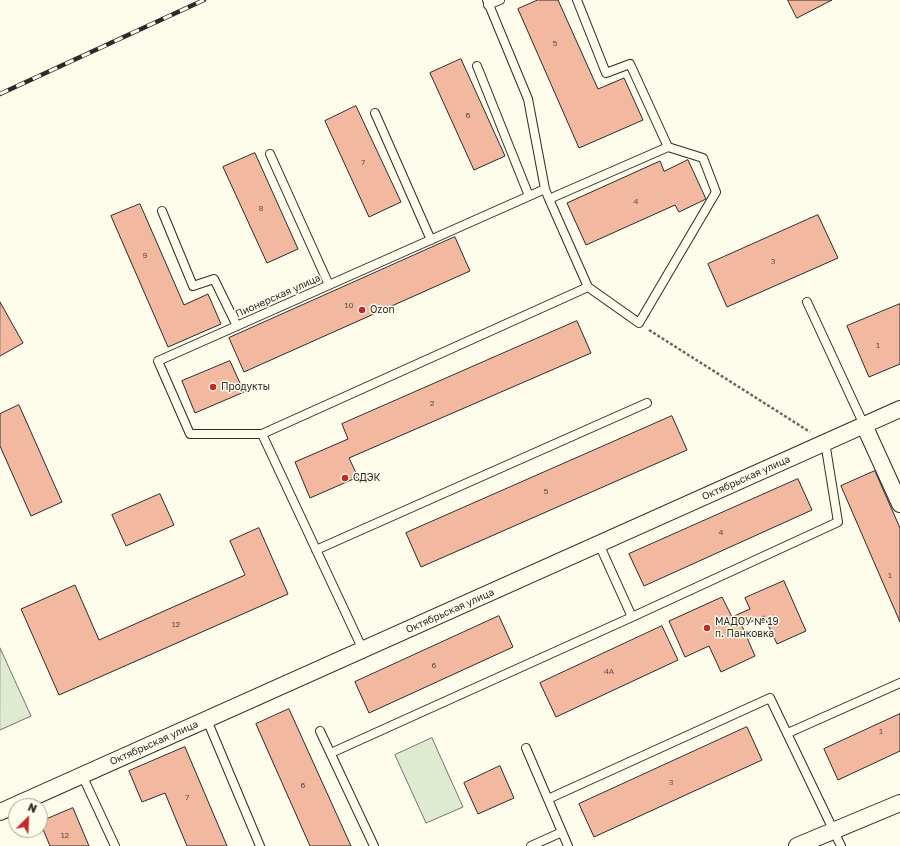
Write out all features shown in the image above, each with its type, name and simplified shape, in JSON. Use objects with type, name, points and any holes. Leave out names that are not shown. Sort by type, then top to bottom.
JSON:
[{"type":"street","name":"Октябрьская улица","points":[[0,812],[900,409]]},
{"type":"street","points":[[864,425],[900,504]]},
{"type":"street","points":[[797,846],[900,803]]},
{"type":"lane","points":[[500,0],[488,2],[528,98],[545,189],[549,199],[588,287],[639,323],[716,192],[703,158],[668,147],[549,199]]},
{"type":"lane","points":[[577,0],[606,73],[630,64],[668,147]]},
{"type":"lane","points":[[477,66],[529,196]]},
{"type":"lane","points":[[375,113],[431,240]]},
{"type":"lane","points":[[270,154],[329,285]]},
{"type":"lane","name":"Пионерская улица","points":[[262,434],[190,434],[158,361],[545,189]]},
{"type":"lane","points":[[162,211],[193,286],[214,279],[237,326]]},
{"type":"lane","points":[[363,650],[262,434],[588,287]]},
{"type":"lane","points":[[807,302],[864,425]]},
{"type":"lane","points":[[316,550],[647,403]]},
{"type":"lane","points":[[331,753],[838,522],[825,442]]},
{"type":"lane","points":[[599,544],[632,617]]},
{"type":"lane","points":[[788,733],[900,683]]},
{"type":"lane","points":[[548,799],[770,698],[841,846]]},
{"type":"lane","points":[[207,720],[260,846]]},
{"type":"lane","points":[[320,731],[374,846]]},
{"type":"lane","points":[[526,748],[568,846]]},
{"type":"lane","points":[[82,775],[115,846]]},
{"type":"lane","points":[[531,846],[562,832]]},
{"type":"path","points":[[639,323],[825,442]]},
{"type":"green space","points":[[0,648],[31,716],[0,730]]},
{"type":"green space","points":[[432,738],[463,807],[426,823],[395,755]]},
{"type":"building","points":[[538,0],[558,0],[598,89],[624,78],[643,120],[579,148],[518,9]]},
{"type":"building","points":[[788,0],[832,0],[797,18]]},
{"type":"building","points":[[461,59],[505,156],[474,170],[430,73]]},
{"type":"building","points":[[356,106],[401,202],[369,217],[325,121]]},
{"type":"building","points":[[255,153],[298,249],[267,263],[223,167]]},
{"type":"building","points":[[688,160],[706,199],[679,212],[675,205],[586,245],[567,203],[660,161],[664,171]]},
{"type":"building","points":[[140,204],[184,305],[208,294],[221,324],[168,347],[111,216]]},
{"type":"building","points":[[818,215],[838,258],[727,307],[708,264]]},
{"type":"building","points":[[455,237],[470,271],[244,372],[229,338]]},
{"type":"building","points":[[0,302],[23,343],[0,356]]},
{"type":"building","points":[[900,304],[900,364],[869,377],[847,326]]},
{"type":"building","points":[[577,321],[591,353],[349,458],[358,477],[310,498],[295,462],[348,439],[342,424]]},
{"type":"building","name":"Продукты","points":[[230,361],[244,392],[195,413],[182,381]]},
{"type":"building","points":[[19,405],[62,502],[31,516],[0,446],[0,414]]},
{"type":"building","points":[[672,416],[687,450],[421,567],[406,533]]},
{"type":"building","points":[[875,471],[900,528],[900,622],[841,486]]},
{"type":"building","points":[[798,479],[812,510],[644,586],[629,554]]},
{"type":"building","points":[[160,494],[174,525],[126,546],[112,515]]},
{"type":"building","points":[[259,528],[288,594],[59,695],[21,609],[75,585],[99,640],[245,575],[230,541]]},
{"type":"building","name":"МАДОУ № 19 п. Панковка","points":[[784,581],[806,631],[777,644],[764,616],[742,626],[755,656],[721,672],[709,646],[685,657],[669,621],[722,597],[732,617],[750,609],[745,598]]},
{"type":"building","points":[[499,616],[513,647],[369,713],[355,682]]},
{"type":"building","points":[[662,626],[678,660],[556,717],[540,683]]},
{"type":"building","points":[[289,709],[351,846],[310,846],[256,724]]},
{"type":"building","points":[[900,714],[900,751],[838,780],[824,749]]},
{"type":"building","points":[[747,727],[762,760],[594,837],[579,804]]},
{"type":"building","points":[[185,747],[227,846],[187,846],[165,793],[142,802],[129,771]]},
{"type":"building","points":[[500,766],[514,798],[478,814],[464,783]]},
{"type":"building","points":[[73,808],[89,846],[50,846],[47,838],[48,838],[48,819]]},
{"type":"railway","points":[[0,94],[204,0]]},
{"type":"place","name":"Ozon","points":[[362,310]]},
{"type":"place","name":"Продукты","points":[[213,387]]},
{"type":"place","name":"СДЭК","points":[[345,478]]},
{"type":"place","name":"МАДОУ № 19 п. Панковка","points":[[707,628]]}]
